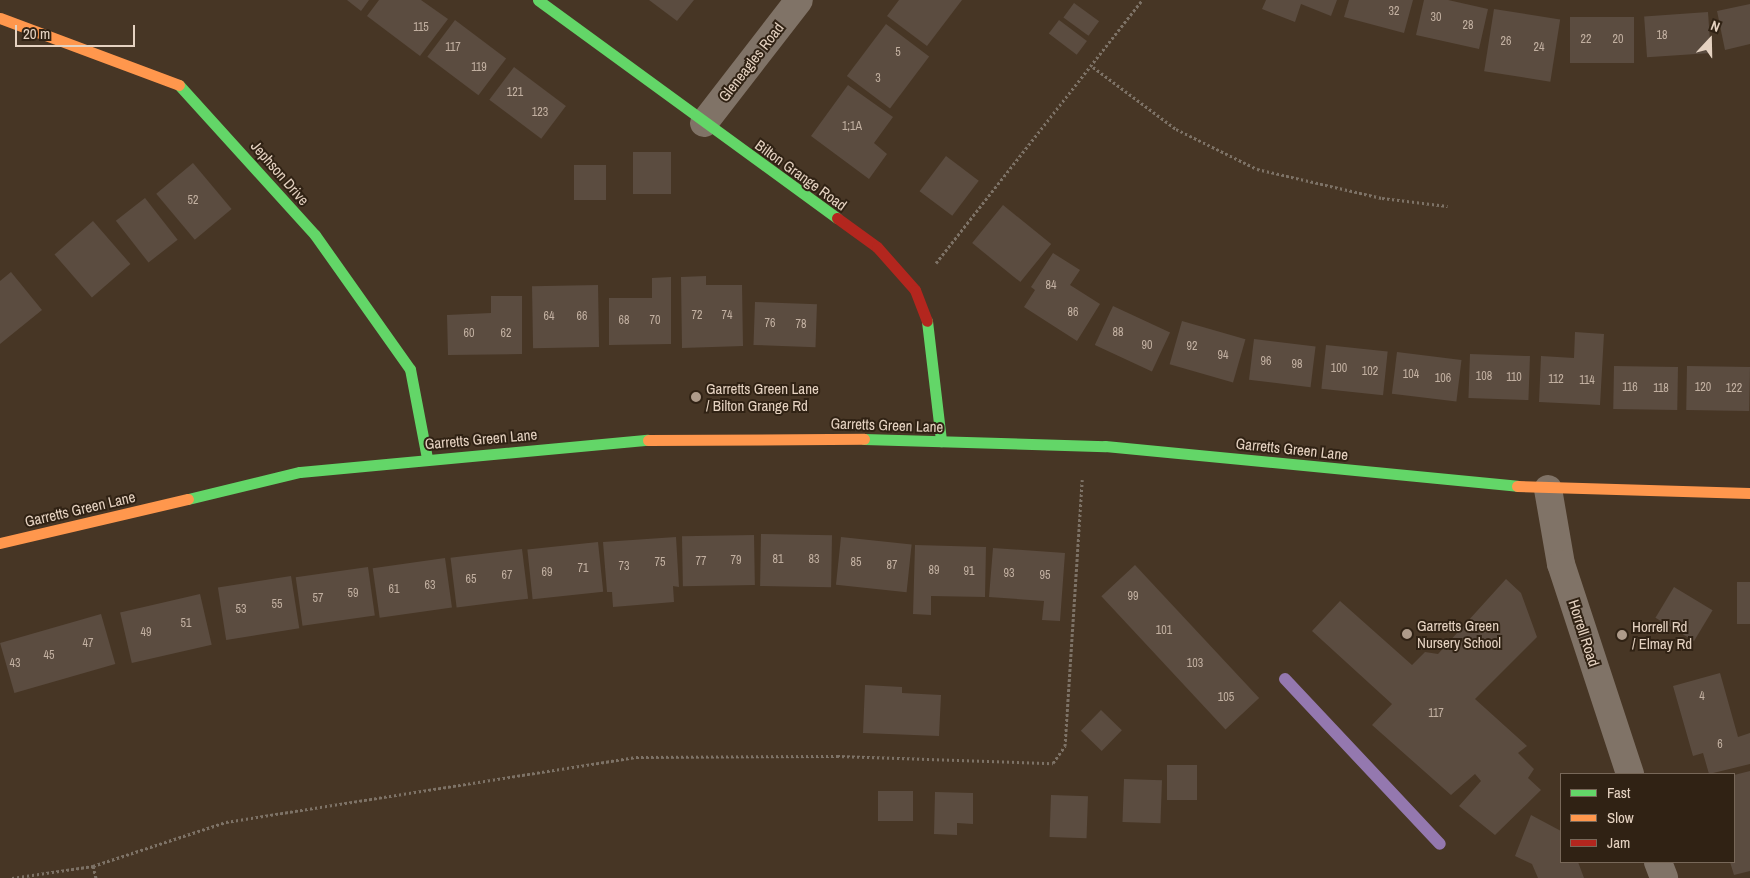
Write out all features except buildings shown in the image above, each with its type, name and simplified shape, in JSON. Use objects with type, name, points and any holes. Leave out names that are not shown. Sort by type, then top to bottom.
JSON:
[{"type":"street","name":"Bilton Grange Road","points":[[538,0],[704,123],[877,247],[915,290],[928,325],[941,441]]},
{"type":"street","name":"Gleneagles Road","points":[[704,123],[799,0]]},
{"type":"street","name":"Jephson Drive","points":[[0,18],[177,83],[203,109],[315,235],[410,369],[427,458]]},
{"type":"street","name":"Garretts Green Lane","points":[[0,543],[300,472],[427,458],[646,440],[846,438],[1086,445],[1548,489],[1750,493]]},
{"type":"street","name":"Horrell Road","points":[[1548,489],[1561,564],[1630,773]]},
{"type":"street","points":[[1658,863],[1664,878]]},
{"type":"path","points":[[915,290],[966,221],[1093,67],[1142,0]]},
{"type":"path","points":[[1093,67],[1176,128],[1257,169],[1382,198],[1448,206]]},
{"type":"path","points":[[12,878],[92,866],[226,822],[636,757],[837,756],[1053,763],[1065,746],[1086,445]]},
{"type":"path","points":[[92,866],[96,878]]},
{"type":"waterway","points":[[1285,679],[1440,844]]},
{"type":"traffic: fast","points":[[538,0],[837,218]]},
{"type":"traffic: fast","points":[[179,85],[315,235],[410,369],[427,458]]},
{"type":"traffic: fast","points":[[927,321],[941,441]]},
{"type":"traffic: fast","points":[[864,439],[1105,446],[1517,486]]},
{"type":"traffic: fast","points":[[188,499],[300,472],[648,440]]},
{"type":"traffic: slow","points":[[0,18],[179,85]]},
{"type":"traffic: slow","points":[[648,440],[864,439]]},
{"type":"traffic: slow","points":[[1517,486],[1750,493]]},
{"type":"traffic: slow","points":[[0,543],[188,499]]},
{"type":"traffic: jam","points":[[837,218],[877,247],[915,290],[927,321]]},
{"type":"place","name":"Garretts Green Lane / Bilton Grange Rd","points":[[696,397]]},
{"type":"place","name":"Garretts Green Nursery School","points":[[1407,634]]},
{"type":"place","name":"Horrell Rd / Elmay Rd","points":[[1622,635]]}]
